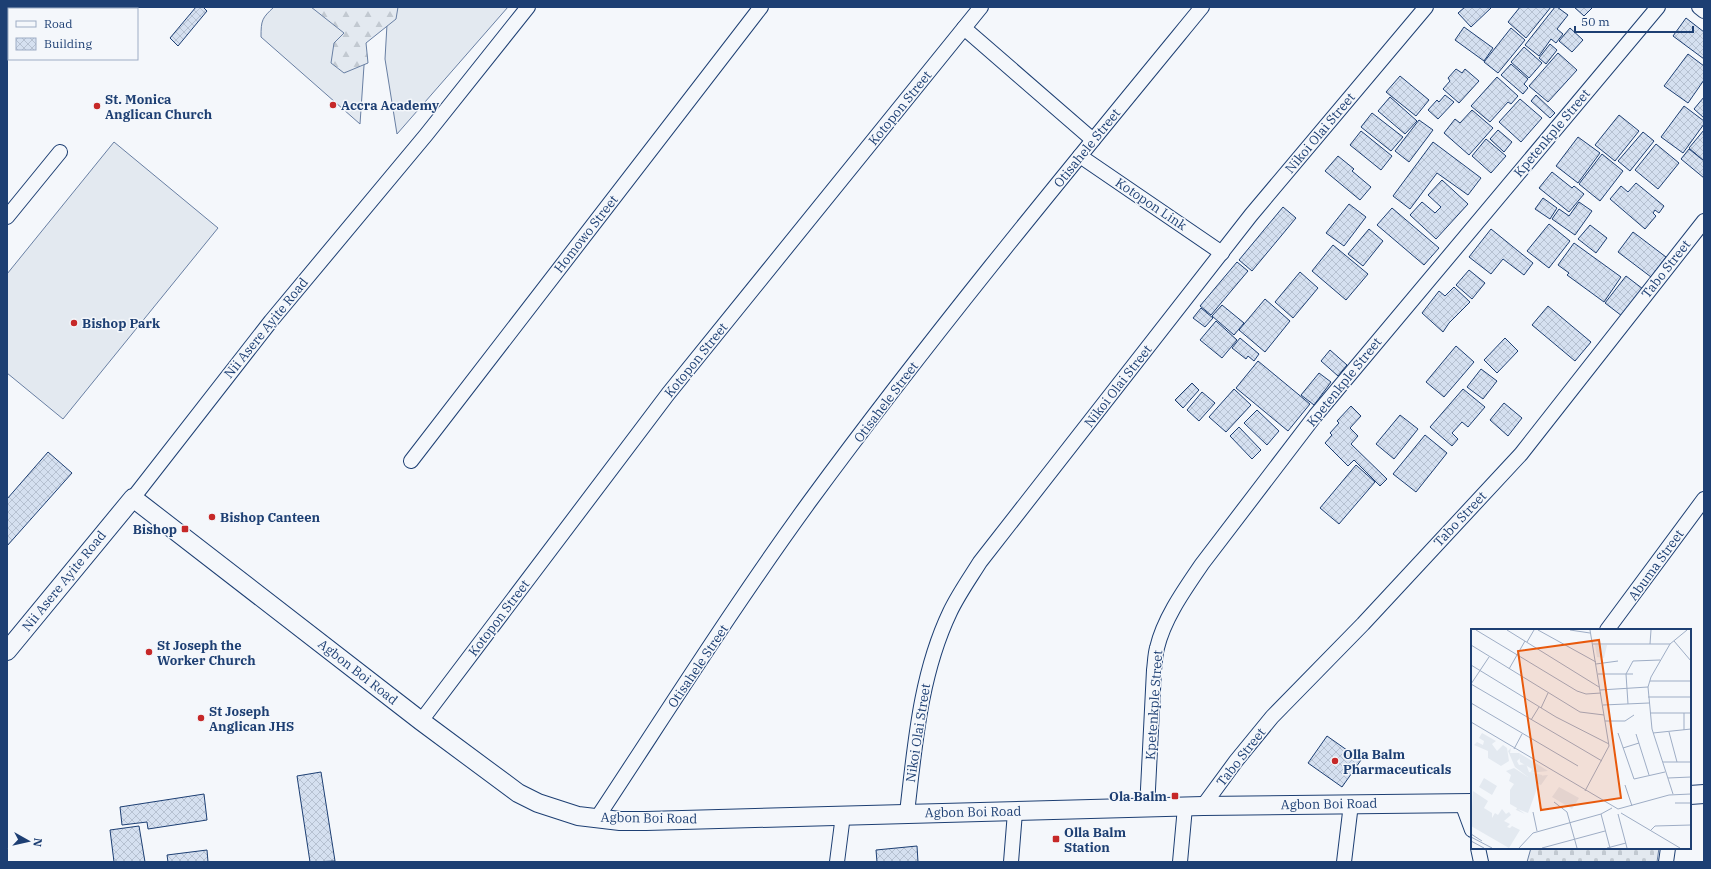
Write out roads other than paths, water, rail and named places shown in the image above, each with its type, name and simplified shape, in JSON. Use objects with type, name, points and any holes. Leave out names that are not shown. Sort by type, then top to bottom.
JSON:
[{"type":"street","name":"Nii Asere Ayite Road","points":[[7,651],[132,498],[271,321],[426,135],[528,7]]},
{"type":"street","name":"Homowo Street","points":[[411,461],[761,7]]},
{"type":"street","name":"Kotopon Street","points":[[421,721],[668,394],[981,7]]},
{"type":"street","name":"Otisahele Street","points":[[597,818],[770,558],[811,500],[963,300],[1202,7]]},
{"type":"street","name":"Nikoi Olai Street","points":[[907,813],[919,708],[932,658],[950,611],[980,562],[1251,215],[1426,7]]},
{"type":"street","name":"Kpetenkple Street","points":[[1147,809],[1154,670],[1157,649],[1166,624],[1189,583],[1315,416],[1658,7]]},
{"type":"street","points":[[1699,7],[1704,11]]},
{"type":"street","points":[[964,28],[1092,140]]},
{"type":"street","points":[[7,217],[60,152]]},
{"type":"street","name":"Kotopon Link","points":[[1080,156],[1222,253]]},
{"type":"street","name":"Tabo Street","points":[[1203,806],[1236,761],[1272,718],[1363,624],[1521,454],[1704,221]]},
{"type":"street","name":"Agbon Boi Road","points":[[132,498],[421,721],[518,793],[559,811],[597,818],[646,821],[907,813],[1147,809],[1203,806],[1467,803]]},
{"type":"street","name":"Abuma Street","points":[[1609,629],[1704,499]]},
{"type":"street","points":[[1691,795],[1704,794]]},
{"type":"street","points":[[1467,803],[1471,825]]},
{"type":"street","points":[[1344,862],[1351,804]]},
{"type":"street","points":[[1180,808],[1180,862]]},
{"type":"street","points":[[1011,862],[1016,812]]},
{"type":"street","points":[[837,862],[843,815]]},
{"type":"street","points":[[1478,849],[1481,862]]},
{"type":"street","points":[[1666,862],[1668,849]]},
{"type":"place","name":"Accra Academy","points":[[333,105]]},
{"type":"place","name":"St. Monica Anglican Church","points":[[97,106]]},
{"type":"place","name":"Bishop Park","points":[[74,323]]},
{"type":"place","name":"Bishop Canteen","points":[[212,517]]},
{"type":"place","name":"Bishop","points":[[185,529]]},
{"type":"place","name":"St Joseph the Worker Church","points":[[149,652]]},
{"type":"place","name":"St Joseph Anglican JHS","points":[[201,718]]},
{"type":"place","name":"Olla Balm Pharmaceuticals","points":[[1335,761]]},
{"type":"place","name":"Ola Balm","points":[[1175,796]]},
{"type":"place","name":"Olla Balm Station","points":[[1056,839]]}]
